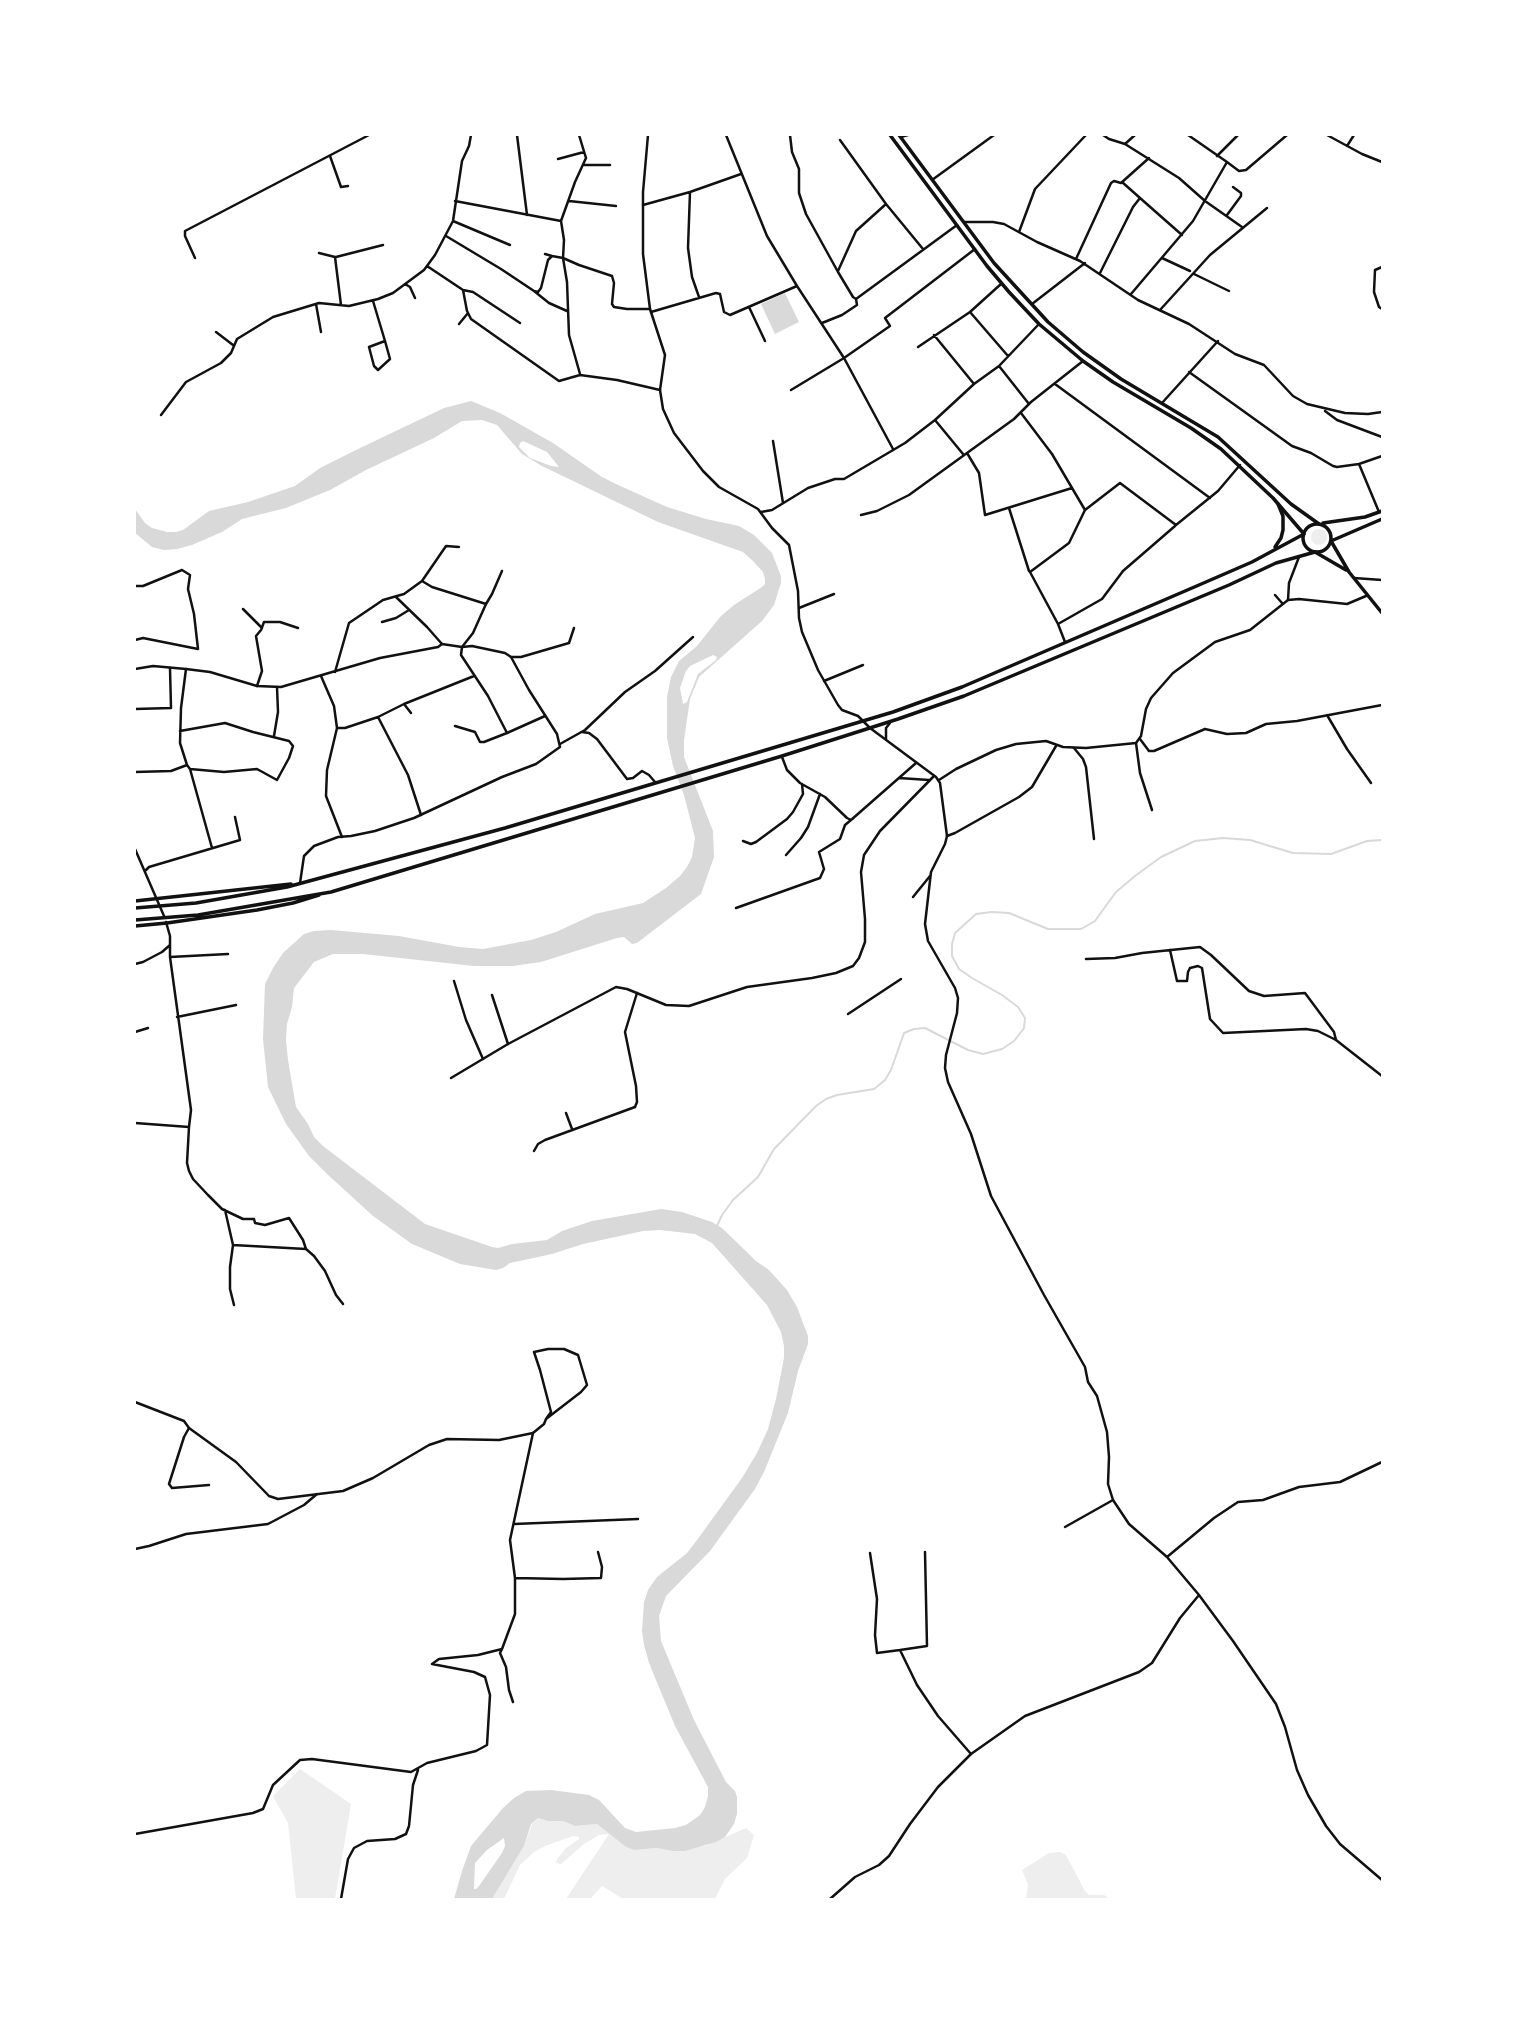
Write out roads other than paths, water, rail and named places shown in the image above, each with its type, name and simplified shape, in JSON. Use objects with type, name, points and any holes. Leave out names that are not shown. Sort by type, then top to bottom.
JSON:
[{"type":"main road","points":[[890,135],[1001,284],[1039,324],[1083,361],[1202,435],[1240,465],[1304,534],[1307,547],[1349,572]]},
{"type":"main road","points":[[900,136],[994,263],[1031,306],[1097,363],[1206,429],[1291,504],[1324,525],[1330,531],[1331,541],[1349,572],[1382,613]]},
{"type":"main road","points":[[1202,435],[1206,429]]},
{"type":"main road","points":[[1271,551],[1283,533],[1283,516],[1278,504]]},
{"type":"main road","points":[[135,908],[197,903],[300,883],[505,828],[864,721],[962,687],[1199,585],[1304,534],[1311,525],[1358,519],[1380,512]]},
{"type":"main road","points":[[135,926],[293,903],[782,757],[964,695],[1229,585],[1268,566],[1327,548],[1331,541],[1382,519]]},
{"type":"main road","points":[[135,901],[158,901],[222,890],[300,883]]},
{"type":"main road","points":[[135,920],[198,915],[331,892]]},
{"type":"street","points":[[195,258],[185,231],[369,135]]},
{"type":"street","points":[[161,415],[186,382],[221,363],[231,353],[237,339],[274,317],[316,304],[349,306],[373,301],[393,293],[427,266],[453,221],[462,161],[471,135]]},
{"type":"street","points":[[517,135],[527,215]]},
{"type":"street","points":[[579,135],[586,158],[561,222],[569,335],[580,375]]},
{"type":"street","points":[[648,135],[643,205],[643,263],[650,310],[665,355],[660,390],[663,409],[674,433],[702,471],[719,486],[761,512],[772,528],[787,541],[791,549],[804,640],[842,710],[858,716],[939,780],[942,786],[947,836],[930,876],[913,897]]},
{"type":"street","points":[[726,135],[767,236],[844,358],[892,449]]},
{"type":"street","points":[[790,135],[792,152],[799,169],[799,193],[806,214],[857,304],[842,315],[822,323]]},
{"type":"street","points":[[900,136],[908,135]]},
{"type":"street","points":[[932,180],[994,135]]},
{"type":"street","points":[[1019,232],[1035,189],[1086,135]]},
{"type":"street","points":[[1103,135],[1149,158],[1242,227]]},
{"type":"street","points":[[1125,144],[1135,135]]},
{"type":"street","points":[[1188,135],[1239,171],[1246,170],[1287,135]]},
{"type":"street","points":[[1217,156],[1238,135]]},
{"type":"street","points":[[1327,135],[1382,162]]},
{"type":"street","points":[[1347,146],[1354,135]]},
{"type":"street","points":[[840,140],[886,204],[923,249]]},
{"type":"street","points":[[558,159],[584,152]]},
{"type":"street","points":[[330,156],[341,187],[348,186]]},
{"type":"street","points":[[1122,182],[1149,158]]},
{"type":"street","points":[[1131,294],[1182,235],[1227,163]]},
{"type":"street","points":[[583,165],[610,165]]},
{"type":"street","points":[[643,205],[741,174]]},
{"type":"street","points":[[1076,259],[1114,181],[1122,182],[1182,235]]},
{"type":"street","points":[[1227,215],[1241,196],[1233,187]]},
{"type":"street","points":[[690,192],[688,248],[692,277],[699,298]]},
{"type":"street","points":[[1100,273],[1140,198]]},
{"type":"street","points":[[455,201],[561,222]]},
{"type":"street","points":[[569,201],[616,206]]},
{"type":"street","points":[[838,272],[856,231],[886,204]]},
{"type":"street","points":[[1160,310],[1191,273],[1267,208]]},
{"type":"street","points":[[453,221],[510,245]]},
{"type":"street","points":[[964,222],[1004,223],[1037,242],[1076,259],[1131,294],[1218,341],[1235,354],[1264,365],[1293,396],[1307,404],[1345,413],[1382,412]]},
{"type":"street","points":[[856,299],[957,225]]},
{"type":"street","points":[[446,236],[568,312]]},
{"type":"street","points":[[319,253],[335,257],[383,245]]},
{"type":"street","points":[[791,390],[890,326],[885,318],[975,249]]},
{"type":"street","points":[[545,254],[612,276],[612,304],[614,307],[627,309],[650,310],[716,293],[720,295],[727,315],[797,286]]},
{"type":"street","points":[[534,292],[541,288],[543,272],[552,256]]},
{"type":"street","points":[[335,257],[341,304]]},
{"type":"street","points":[[1162,258],[1229,291]]},
{"type":"street","points":[[1031,306],[1085,264]]},
{"type":"street","points":[[427,266],[520,323]]},
{"type":"street","points":[[1382,267],[1375,270],[1374,275],[1375,298],[1382,309]]},
{"type":"street","points":[[405,284],[410,287],[415,298]]},
{"type":"street","points":[[918,347],[970,312],[1001,284]]},
{"type":"street","points":[[463,290],[471,319],[559,381],[580,375],[660,390]]},
{"type":"street","points":[[373,301],[385,341],[390,359],[378,370],[374,366],[369,347],[385,341]]},
{"type":"street","points":[[316,304],[321,332]]},
{"type":"street","points":[[749,307],[765,341]]},
{"type":"street","points":[[970,312],[1008,356]]},
{"type":"street","points":[[459,324],[468,313]]},
{"type":"street","points":[[761,512],[772,510],[807,488],[835,479],[844,479],[905,443],[999,366],[1039,324]]},
{"type":"street","points":[[216,332],[233,345]]},
{"type":"street","points":[[933,335],[974,384]]},
{"type":"street","points":[[1162,403],[1218,341]]},
{"type":"street","points":[[861,515],[895,504],[1021,413],[1083,361]]},
{"type":"street","points":[[999,366],[1029,404]]},
{"type":"street","points":[[1189,372],[1292,446],[1338,467],[1359,464],[1382,456]]},
{"type":"street","points":[[1055,384],[1210,498]]},
{"type":"street","points":[[1323,408],[1337,420],[1382,436]]},
{"type":"street","points":[[1021,413],[1052,454],[1085,510]]},
{"type":"street","points":[[935,420],[979,474],[985,515],[1072,488]]},
{"type":"street","points":[[773,441],[783,503]]},
{"type":"street","points":[[1359,464],[1380,512]]},
{"type":"street","points":[[1058,624],[1102,599],[1124,571],[1210,498],[1240,465]]},
{"type":"street","points":[[1030,572],[1069,543],[1085,510],[1120,484],[1176,525]]},
{"type":"street","points":[[1009,508],[1030,572],[1065,642]]},
{"type":"street","points":[[335,672],[349,623],[383,600],[404,594],[422,581],[446,546],[459,547]]},
{"type":"street","points":[[1288,600],[1289,583],[1299,556]]},
{"type":"street","points":[[135,586],[143,586],[182,570],[190,575],[188,589],[198,649],[144,638],[135,640]]},
{"type":"street","points":[[502,571],[473,633],[462,647],[461,655],[488,696],[507,733]]},
{"type":"street","points":[[1354,578],[1382,580]]},
{"type":"street","points":[[422,581],[432,587],[486,604]]},
{"type":"street","points":[[799,608],[834,594]]},
{"type":"street","points":[[1152,810],[1140,773],[1138,741],[1148,704],[1173,673],[1215,642],[1255,626],[1288,600],[1347,604],[1368,594]]},
{"type":"street","points":[[1275,595],[1282,603]]},
{"type":"street","points":[[396,597],[442,644],[472,646],[505,653],[511,657],[557,734],[560,744]]},
{"type":"street","points":[[243,609],[262,628]]},
{"type":"street","points":[[382,622],[410,610]]},
{"type":"street","points":[[257,686],[262,671],[256,636],[264,622],[280,622],[298,628]]},
{"type":"street","points":[[511,657],[521,657],[569,643],[574,628]]},
{"type":"street","points":[[300,883],[304,856],[322,842],[375,831],[421,815],[536,764],[560,747],[560,744],[582,732],[625,692],[663,664],[693,637]]},
{"type":"street","points":[[135,669],[153,666],[186,668],[257,686],[277,687],[442,644]]},
{"type":"street","points":[[824,681],[863,665]]},
{"type":"street","points":[[170,668],[171,708]]},
{"type":"street","points":[[186,668],[180,743],[212,848]]},
{"type":"street","points":[[321,676],[334,706],[337,728],[327,770],[326,796],[342,836]]},
{"type":"street","points":[[337,728],[345,728],[377,717],[475,676]]},
{"type":"street","points":[[273,737],[278,712],[277,687]]},
{"type":"street","points":[[404,704],[411,713]]},
{"type":"street","points":[[1138,741],[1149,751],[1154,751],[1205,729],[1233,734],[1246,733],[1266,724],[1382,705]]},
{"type":"street","points":[[135,709],[181,708]]},
{"type":"street","points":[[1327,715],[1371,783]]},
{"type":"street","points":[[455,726],[475,732],[480,742],[484,742],[545,716]]},
{"type":"street","points":[[377,717],[408,775],[421,815]]},
{"type":"street","points":[[888,742],[885,736],[886,728],[892,721]]},
{"type":"street","points":[[180,731],[225,723],[289,741],[293,746],[277,780],[257,769],[224,772],[190,769]]},
{"type":"street","points":[[582,732],[597,739],[627,779],[642,771],[657,784]]},
{"type":"street","points":[[939,780],[1001,748],[1041,741],[1056,746],[1096,748],[1138,741]]},
{"type":"street","points":[[947,836],[1032,787],[1056,746]]},
{"type":"street","points":[[1074,748],[1086,767],[1094,839]]},
{"type":"street","points":[[782,757],[788,770],[802,784],[820,794],[851,820]]},
{"type":"street","points":[[736,908],[819,879],[824,869],[819,852],[840,839],[845,825],[916,763]]},
{"type":"street","points":[[135,772],[171,771],[187,765]]},
{"type":"street","points":[[451,1078],[611,988],[623,988],[666,1005],[689,1006],[747,987],[823,976],[853,966],[862,953],[865,942],[861,872],[864,855],[880,831],[934,776]]},
{"type":"street","points":[[899,778],[929,780]]},
{"type":"street","points":[[743,841],[751,844],[756,842],[787,819],[803,794],[802,784]]},
{"type":"street","points":[[786,855],[808,827],[820,794]]},
{"type":"street","points":[[145,870],[240,840],[235,817]]},
{"type":"street","points":[[135,849],[170,936],[177,1017],[191,1110],[187,1163],[189,1171],[193,1179],[225,1210],[243,1219],[254,1219],[255,1223],[265,1225],[289,1218],[306,1249],[325,1271],[343,1304]]},
{"type":"street","points":[[930,876],[925,919],[926,936],[958,998],[946,1061],[948,1082],[971,1134],[991,1196],[1085,1367],[1088,1382],[1097,1396],[1107,1432],[1108,1484],[1113,1500],[1129,1524],[1167,1558],[1219,1620],[1276,1704],[1302,1783],[1332,1835],[1382,1880]]},
{"type":"street","points":[[135,964],[170,945]]},
{"type":"street","points":[[1086,959],[1200,947],[1244,988],[1260,995],[1271,996],[1305,993],[1334,1032],[1336,1041]]},
{"type":"street","points":[[1170,949],[1177,981],[1188,981],[1190,968],[1202,968],[1210,1019],[1223,1033],[1306,1029],[1336,1041],[1382,1076]]},
{"type":"street","points":[[170,957],[228,954]]},
{"type":"street","points":[[848,1014],[901,979]]},
{"type":"street","points":[[454,981],[466,1020],[483,1059]]},
{"type":"street","points":[[534,1151],[540,1142],[636,1105],[636,1086],[625,1032],[637,993]]},
{"type":"street","points":[[492,995],[509,1044]]},
{"type":"street","points":[[177,1017],[236,1005]]},
{"type":"street","points":[[135,1032],[148,1028]]},
{"type":"street","points":[[566,1113],[572,1129]]},
{"type":"street","points":[[135,1123],[189,1127]]},
{"type":"street","points":[[225,1210],[233,1245],[230,1289],[234,1305]]},
{"type":"street","points":[[233,1245],[306,1249]]},
{"type":"street","points":[[135,1402],[184,1422],[236,1462],[269,1496],[278,1499],[343,1491],[363,1483],[429,1445],[447,1439],[499,1440],[533,1433],[544,1424],[546,1419],[551,1412],[534,1352],[564,1349],[578,1355],[587,1385],[546,1419]]},
{"type":"street","points":[[189,1428],[169,1483],[172,1488],[209,1485]]},
{"type":"street","points":[[513,1702],[506,1667],[500,1653],[515,1614],[515,1578],[510,1540],[533,1433]]},
{"type":"street","points":[[1167,1558],[1214,1518],[1238,1502],[1263,1500],[1299,1487],[1340,1482],[1382,1462]]},
{"type":"street","points":[[135,1549],[186,1534],[268,1524],[304,1505],[317,1494]]},
{"type":"street","points":[[1065,1527],[1113,1500]]},
{"type":"street","points":[[514,1524],[638,1519]]},
{"type":"street","points":[[515,1578],[601,1578],[602,1567],[598,1552]]},
{"type":"street","points":[[870,1553],[877,1599],[877,1653],[928,1646],[925,1552]]},
{"type":"street","points":[[830,1899],[855,1877],[889,1856],[938,1787],[971,1754],[1026,1716],[1139,1672],[1153,1663],[1180,1618],[1199,1595]]},
{"type":"street","points":[[135,1834],[263,1809],[273,1785],[300,1759],[411,1772],[427,1763],[476,1751],[487,1745],[490,1695],[485,1677],[474,1672],[432,1664],[439,1659],[486,1654],[502,1649]]},
{"type":"street","points":[[900,1650],[917,1685],[938,1716],[971,1754]]},
{"type":"street","points":[[341,1899],[348,1859],[354,1848],[367,1841],[395,1839],[406,1834],[418,1769]]},
{"type":"waterway","points":[[717,1226],[733,1200],[758,1177],[774,1149],[816,1106],[837,1095],[874,1089],[885,1080],[904,1033],[925,1028],[968,1050],[983,1054],[1002,1049],[1014,1041],[1024,1028],[1025,1018],[1018,1007],[959,969],[952,956],[955,933],[976,914],[1009,913],[1048,929],[1081,929],[1095,921],[1116,892],[1135,876],[1161,857],[1195,841],[1223,838],[1250,840],[1293,853],[1331,854],[1367,841],[1382,840]]}]
